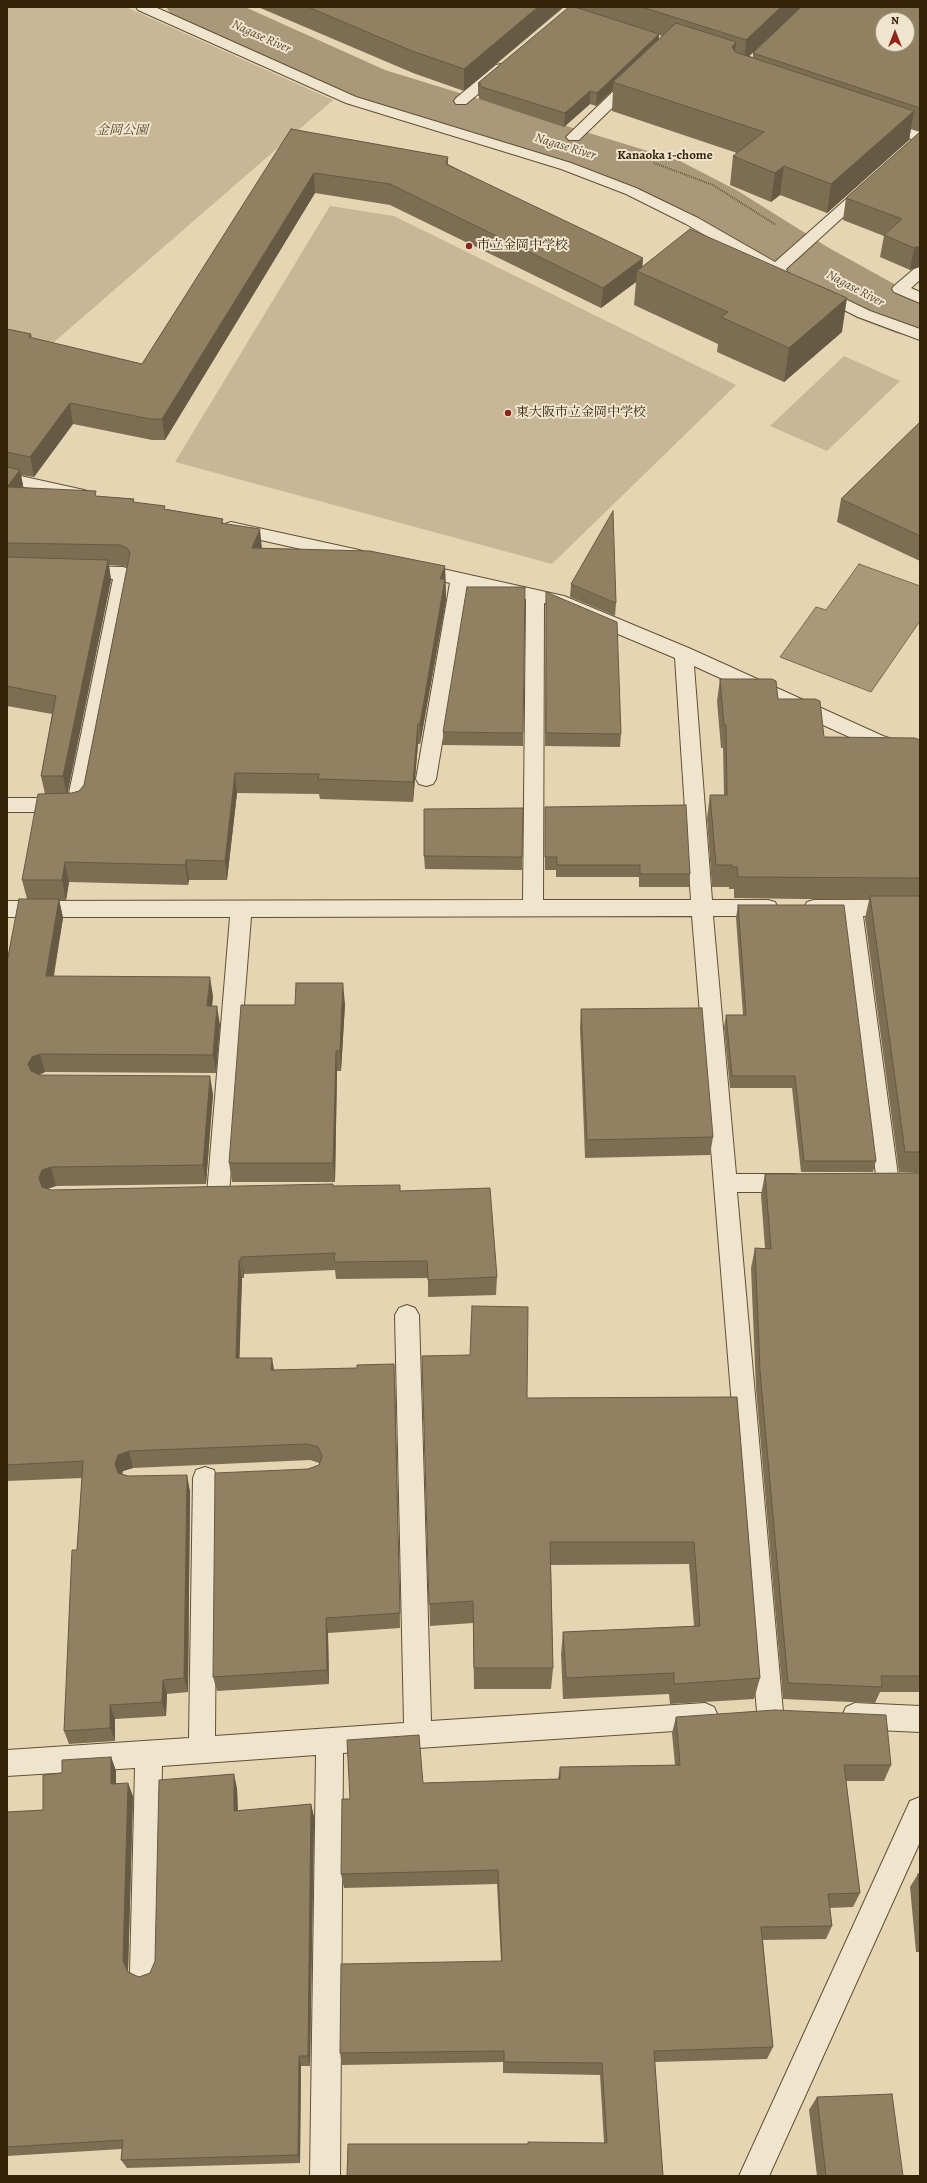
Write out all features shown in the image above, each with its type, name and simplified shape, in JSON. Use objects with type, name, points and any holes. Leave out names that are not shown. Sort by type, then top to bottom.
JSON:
[{"type":"street","points":[[143,7],[352,100],[566,166],[631,191],[780,265],[799,282],[864,314],[920,335]]},
{"type":"street","points":[[461,101],[515,57]]},
{"type":"street","points":[[574,137],[643,71]]},
{"type":"street","points":[[867,120],[916,143]]},
{"type":"street","points":[[780,265],[880,176]]},
{"type":"street","points":[[920,272],[900,289],[920,298]]},
{"type":"street","points":[[7,478],[101,499]]},
{"type":"street","points":[[218,525],[374,560]]},
{"type":"street","points":[[397,565],[556,600],[684,654],[876,741],[920,755]]},
{"type":"street","points":[[7,805],[76,805],[123,573],[61,571]]},
{"type":"street","points":[[426,779],[460,579]]},
{"type":"street","points":[[533,908],[534,595]]},
{"type":"street","points":[[7,1763],[760,1713],[725,1183],[702,908],[684,654]]},
{"type":"street","points":[[852,908],[888,1183]]},
{"type":"street","points":[[7,909],[920,908]]},
{"type":"street","points":[[218,1194],[241,909]]},
{"type":"street","points":[[203,1084],[227,1084]]},
{"type":"street","points":[[725,1183],[818,1183]]},
{"type":"street","points":[[865,1183],[912,1183]]},
{"type":"street","points":[[195,1194],[241,1194]]},
{"type":"street","points":[[407,1315],[418,1735]]},
{"type":"street","points":[[202,1750],[205,1478]]},
{"type":"street","points":[[833,1715],[920,1720]]},
{"type":"street","points":[[325,2176],[330,1741]]},
{"type":"street","points":[[144,1972],[149,1753]]},
{"type":"street","points":[[754,2176],[920,1811]]},
{"type":"green space","name":"金岡公園","points":[[7,7],[126,7],[333,100],[45,350],[7,340]]},
{"type":"green space","points":[[330,206],[394,216],[736,385],[552,564],[175,462]]},
{"type":"green space","points":[[844,356],[900,381],[827,451],[770,426]]},
{"type":"shaded area","points":[[859,564],[920,586],[920,621],[871,692],[780,657],[816,607],[826,610]]},
{"type":"building","points":[[308,7],[538,7],[464,69],[412,51]]},
{"type":"building","points":[[569,7],[575,7],[659,34],[597,93],[590,91],[565,113],[479,86],[481,84],[478,83]]},
{"type":"building","points":[[642,7],[781,7],[746,40]]},
{"type":"building","points":[[801,7],[920,7],[920,108],[753,53]]},
{"type":"building","points":[[676,23],[736,42],[732,47],[735,52],[914,111],[831,184],[784,166],[775,173],[733,156],[764,132],[613,82]]},
{"type":"building","points":[[291,129],[448,157],[446,164],[643,258],[603,288],[390,184],[314,173],[162,419],[150,419],[70,403],[30,457],[7,452],[7,329],[31,334],[29,337],[142,364]]},
{"type":"building","points":[[920,132],[920,246],[914,248],[884,235],[902,219],[846,198]]},
{"type":"building","points":[[690,229],[847,298],[789,348],[721,317],[728,312],[637,271]]},
{"type":"building","points":[[920,422],[920,536],[841,499]]},
{"type":"building","points":[[7,467],[20,470],[7,487]]},
{"type":"building","points":[[7,487],[96,491],[95,496],[134,499],[133,502],[165,506],[164,509],[223,519],[221,523],[260,529],[252,548],[370,551],[445,566],[440,579],[445,579],[420,724],[418,724],[413,782],[318,779],[319,774],[235,773],[225,861],[186,860],[185,865],[65,862],[62,880],[22,880],[38,794],[72,793],[79,791],[84,785],[130,553],[127,548],[120,545],[7,543]]},
{"type":"building","points":[[613,511],[616,603],[571,584]]},
{"type":"building","points":[[7,557],[108,560],[63,776],[41,776],[56,696],[7,686]]},
{"type":"building","points":[[467,587],[525,587],[523,733],[443,732]]},
{"type":"building","points":[[546,592],[617,622],[621,734],[546,733]]},
{"type":"building","points":[[720,679],[772,679],[776,681],[778,699],[815,699],[820,701],[824,737],[915,738],[920,740],[920,878],[738,877],[737,867],[732,867],[732,865],[716,865],[710,795],[727,795],[726,725],[724,725]]},
{"type":"building","points":[[686,805],[690,874],[640,874],[640,865],[557,865],[557,857],[545,857],[545,807]]},
{"type":"building","points":[[523,808],[522,857],[424,856],[424,809]]},
{"type":"building","points":[[870,896],[920,896],[920,1152],[905,1152]]},
{"type":"building","points":[[19,899],[59,899],[46,976],[210,977],[207,1006],[217,1006],[213,1055],[40,1054],[32,1057],[28,1064],[31,1071],[40,1075],[210,1076],[203,1165],[51,1167],[42,1170],[39,1178],[42,1187],[51,1190],[333,1184],[333,1186],[400,1185],[400,1191],[490,1188],[497,1277],[428,1280],[427,1261],[334,1262],[335,1253],[241,1257],[241,1260],[239,1260],[236,1358],[272,1358],[271,1370],[357,1368],[357,1365],[394,1364],[400,1613],[326,1618],[327,1670],[213,1677],[215,1473],[308,1469],[319,1465],[322,1456],[318,1447],[308,1444],[129,1451],[118,1455],[115,1464],[118,1473],[128,1476],[187,1475],[184,1678],[163,1680],[162,1702],[110,1705],[110,1728],[64,1731],[72,1550],[77,1550],[83,1461],[7,1465],[7,962]]},
{"type":"building","points":[[738,905],[844,905],[876,1161],[804,1161],[795,1076],[732,1076],[726,1015],[746,1015]]},
{"type":"building","points":[[296,983],[343,983],[340,1051],[336,1051],[333,1163],[229,1163],[241,1005],[295,1005]]},
{"type":"building","points":[[702,1008],[713,1137],[587,1140],[581,1009]]},
{"type":"building","points":[[920,1173],[920,1676],[881,1676],[882,1687],[788,1683],[760,1371],[755,1248],[771,1249],[765,1174]]},
{"type":"building","points":[[472,1306],[528,1307],[527,1398],[737,1397],[760,1678],[674,1684],[674,1673],[566,1678],[563,1632],[700,1626],[694,1542],[550,1542],[553,1668],[474,1668],[473,1601],[429,1604],[422,1356],[470,1355]]},
{"type":"building","points":[[775,1710],[886,1715],[891,1765],[844,1765],[860,1893],[828,1894],[832,1926],[761,1927],[773,2047],[654,2051],[663,2176],[347,2176],[348,2144],[528,2144],[528,2142],[607,2143],[602,2063],[504,2062],[504,2051],[340,2053],[341,1964],[502,1961],[498,1870],[341,1874],[342,1799],[350,1799],[347,1740],[419,1735],[423,1783],[560,1779],[560,1767],[680,1765],[676,1717]]},
{"type":"building","points":[[111,1757],[111,1784],[128,1783],[123,1961],[128,1972],[139,1977],[150,1973],[155,1961],[159,1780],[234,1774],[234,1811],[311,1804],[308,2056],[299,2056],[298,2155],[121,2160],[123,2140],[7,2147],[7,1812],[43,1810],[43,1775],[62,1773],[62,1760]]},
{"type":"building","points":[[918,1874],[920,1874],[920,1901]]},
{"type":"building","points":[[892,2094],[903,2176],[826,2176],[817,2097]]},
{"type":"waterway","name":"Nagase River","points":[[196,7],[363,83],[657,175],[715,205],[805,262],[881,304],[920,318]]},
{"type":"place","name":"市立金岡中学校","points":[[469,246]]},
{"type":"place","name":"東大阪市立金岡中学校","points":[[508,413]]},
{"type":"district","name":"Kanaoka 1-chome","points":[[665,156]]}]
